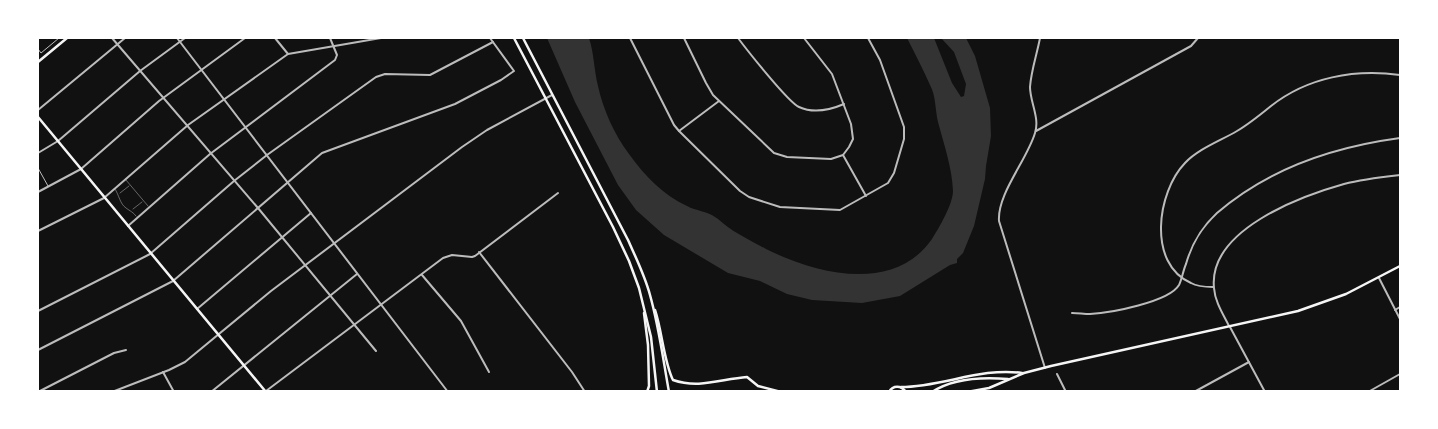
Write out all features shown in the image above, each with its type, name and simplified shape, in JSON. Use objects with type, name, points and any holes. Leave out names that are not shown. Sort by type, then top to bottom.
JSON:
[{"type":"main road","points":[[38,62],[67,38]]},
{"type":"main road","points":[[514,38],[614,227],[629,261],[643,302],[651,337],[657,392]]},
{"type":"main road","points":[[523,38],[628,240],[661,326],[668,368],[673,380],[693,385],[710,384],[747,377],[758,386],[781,392]]},
{"type":"main road","points":[[38,117],[266,392]]},
{"type":"main road","points":[[967,392],[989,388],[1024,373],[1298,311],[1346,294],[1400,266]]},
{"type":"main road","points":[[650,295],[669,392]]},
{"type":"main road","points":[[643,302],[648,345],[649,386],[647,392]]},
{"type":"main road","points":[[884,392],[894,387],[923,386],[963,376],[989,373],[1024,373]]},
{"type":"main road","points":[[932,392],[939,387],[987,377],[1010,379]]},
{"type":"main road","points":[[757,392],[758,386]]},
{"type":"main road","points":[[901,387],[906,392]]},
{"type":"street","points":[[38,49],[41,52],[59,38]]},
{"type":"street","points":[[112,38],[188,125],[210,154],[258,208],[376,351]]},
{"type":"street","points":[[38,110],[125,38]]},
{"type":"street","points":[[177,38],[448,392]]},
{"type":"street","points":[[38,153],[58,141],[140,71],[185,38]]},
{"type":"street","points":[[38,192],[81,169],[164,98],[245,38]]},
{"type":"street","points":[[275,38],[288,54]]},
{"type":"street","points":[[128,227],[210,154],[335,60],[337,55],[330,38]]},
{"type":"street","points":[[38,231],[104,198],[188,125],[288,54],[381,38]]},
{"type":"street","points":[[38,350],[173,281],[322,154],[455,104],[501,80],[514,71],[490,38]]},
{"type":"street","points":[[630,38],[671,120],[679,131],[740,190],[749,197],[765,204],[780,207],[840,210],[888,183],[894,173],[904,140],[904,127],[900,113],[880,60],[868,38]]},
{"type":"street","points":[[684,38],[706,83],[719,101],[765,145],[780,156],[831,159],[843,155],[853,139],[852,124],[828,67],[804,38]]},
{"type":"street","points":[[738,38],[793,104],[812,111],[824,111],[844,104]]},
{"type":"street","points":[[1040,38],[1030,89],[1036,131],[1021,165],[1003,197],[998,214],[1045,368]]},
{"type":"street","points":[[1036,131],[1191,46],[1198,38]]},
{"type":"street","points":[[38,311],[150,254],[267,155],[376,76],[385,74],[430,75],[493,42]]},
{"type":"street","points":[[1214,287],[1202,287],[1190,283],[1173,268],[1165,252],[1161,236],[1161,215],[1171,182],[1179,170],[1191,157],[1237,131],[1286,96],[1314,82],[1333,76],[1356,73],[1400,75]]},
{"type":"street","points":[[112,392],[185,362],[271,291],[474,139],[552,95]]},
{"type":"street","points":[[679,131],[719,101]]},
{"type":"street","points":[[1072,312],[1088,314],[1103,312],[1163,298],[1173,292],[1179,285],[1190,249],[1196,237],[1208,222],[1239,196],[1301,162],[1353,146],[1400,138]]},
{"type":"street","points":[[843,155],[866,196]]},
{"type":"street","points":[[38,168],[48,187]]},
{"type":"street","points":[[1265,392],[1219,307],[1214,287],[1217,266],[1227,246],[1233,239],[1262,219],[1288,204],[1312,194],[1350,183],[1400,175]]},
{"type":"street","points":[[266,392],[354,324],[447,256],[472,257],[558,193]]},
{"type":"street","points":[[197,309],[311,213]]},
{"type":"street","points":[[479,252],[585,392]]},
{"type":"street","points":[[211,392],[357,274]]},
{"type":"street","points":[[422,275],[461,321],[489,372]]},
{"type":"street","points":[[1378,278],[1400,319]]},
{"type":"street","points":[[1395,310],[1400,307]]},
{"type":"street","points":[[38,392],[114,353],[126,350]]},
{"type":"street","points":[[1194,392],[1249,362]]},
{"type":"street","points":[[163,372],[174,392]]},
{"type":"street","points":[[1057,374],[1066,392]]},
{"type":"street","points":[[1368,392],[1400,374]]},
{"type":"lane","points":[[126,180],[150,207]]},
{"type":"lane","points":[[118,194],[130,185]]},
{"type":"lane","points":[[115,189],[126,209],[131,210],[138,218]]},
{"type":"lane","points":[[131,210],[143,201]]},
{"type":"shaded area","points":[[547,38],[589,38],[600,95],[610,121],[635,162],[662,190],[687,206],[712,215],[744,237],[786,258],[808,266],[854,274],[876,273],[897,267],[916,256],[932,239],[945,216],[953,191],[949,165],[932,89],[907,38],[934,38],[952,83],[961,97],[964,96],[966,84],[954,52],[941,38],[966,38],[975,56],[990,108],[991,136],[985,179],[974,226],[963,253],[957,259],[957,263],[950,265],[900,296],[862,303],[812,300],[787,294],[760,281],[728,273],[664,235],[636,210],[618,185],[575,102]]}]
